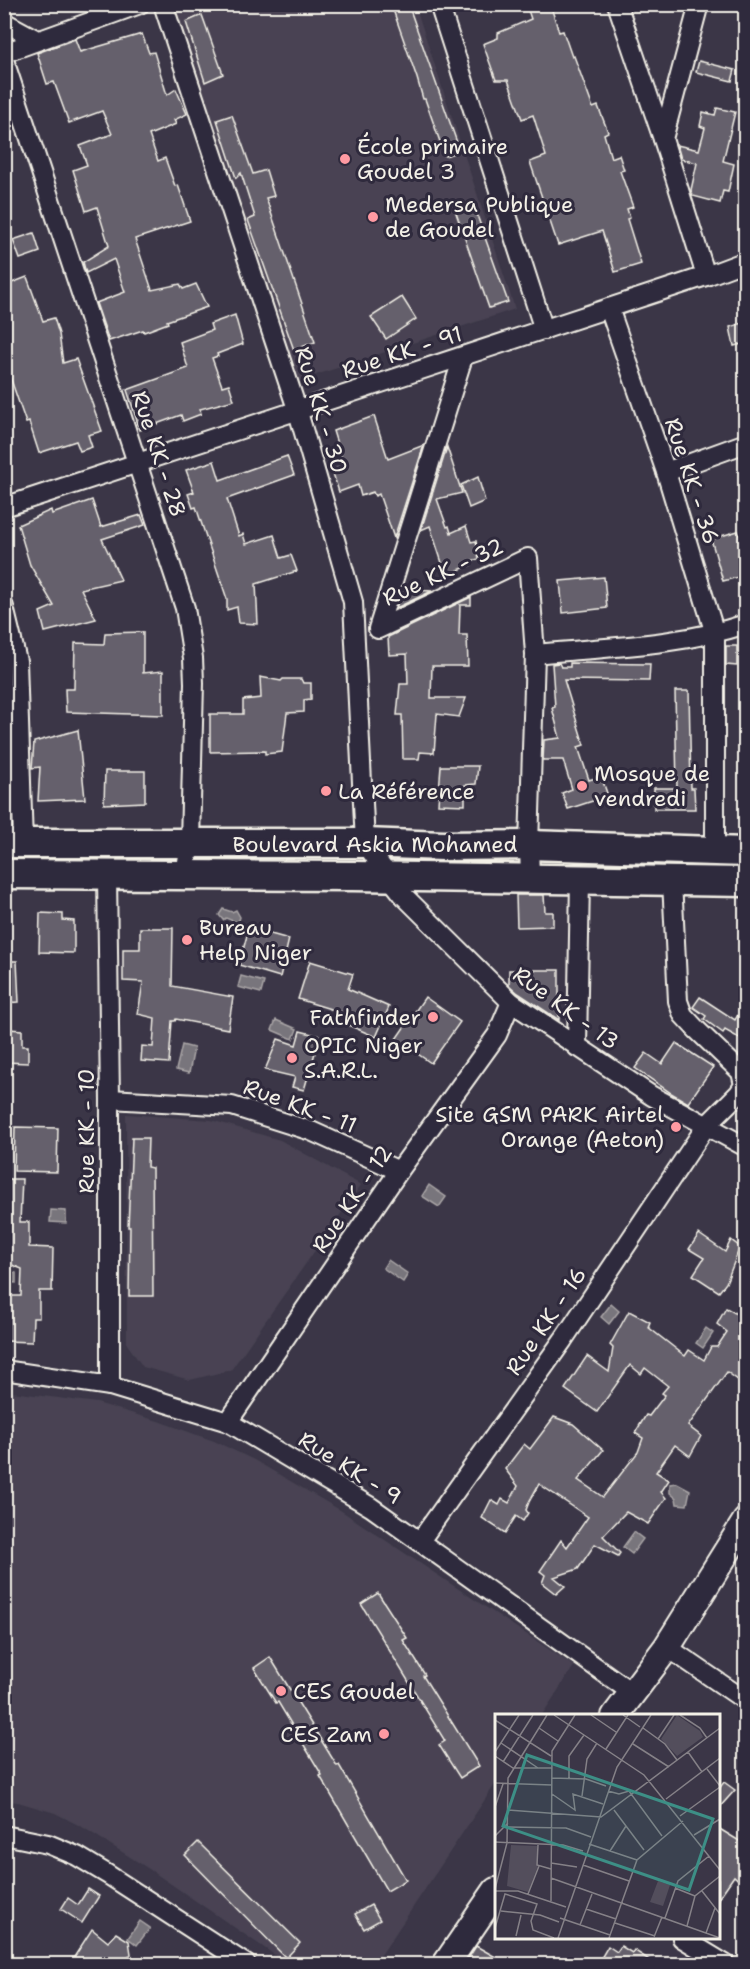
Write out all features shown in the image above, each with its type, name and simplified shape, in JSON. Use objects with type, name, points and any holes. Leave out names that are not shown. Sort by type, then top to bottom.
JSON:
[{"type":"main road","name":"Boulevard Askia Mohamed","points":[[14,843],[529,845],[746,852]]},
{"type":"main road","name":"Boulevard Askia Mohamed","points":[[4,874],[746,882]]},
{"type":"street","points":[[4,53],[140,4]]},
{"type":"street","name":"Rue KK - 30","points":[[162,4],[298,412],[353,602],[365,843]]},
{"type":"street","points":[[439,4],[544,330]]},
{"type":"street","points":[[616,4],[663,139],[706,276]]},
{"type":"street","points":[[663,139],[699,4]]},
{"type":"street","points":[[4,22],[37,40]]},
{"type":"street","name":"Rue KK - 28","points":[[4,60],[185,608],[194,683],[190,842],[185,875]]},
{"type":"street","name":"Rue KK - 91","points":[[4,507],[298,412],[746,261]]},
{"type":"street","name":"Rue KK - 36","points":[[609,308],[666,472],[715,634],[715,851]]},
{"type":"street","name":"Rue KK - 32","points":[[463,357],[378,629],[528,558],[535,654],[530,879]]},
{"type":"street","points":[[666,472],[746,443]]},
{"type":"street","points":[[4,607],[17,661],[14,843]]},
{"type":"street","points":[[535,654],[637,645],[715,634],[746,624]]},
{"type":"street","name":"Rue KK - 13","points":[[365,843],[404,896],[512,1002],[652,1096],[746,1148]]},
{"type":"street","name":"Rue KK - 10","points":[[107,876],[110,1386]]},
{"type":"street","points":[[577,1047],[580,880]]},
{"type":"street","name":"Rue KK - 16","points":[[420,1541],[563,1340],[707,1125],[739,1093],[744,1080],[741,1072],[683,1015],[678,1001],[672,881]]},
{"type":"street","name":"Rue KK - 12","points":[[228,1422],[399,1171],[497,1035],[512,1002]]},
{"type":"street","name":"Rue KK - 11","points":[[110,1099],[232,1106],[311,1131],[399,1171]]},
{"type":"street","name":"Rue KK - 9","points":[[4,1370],[110,1386],[228,1422],[370,1507],[631,1692]]},
{"type":"street","points":[[616,1714],[666,1647],[746,1521]]},
{"type":"street","points":[[666,1647],[746,1701]]},
{"type":"street","points":[[4,1835],[48,1844],[77,1856],[246,1965]]},
{"type":"street","points":[[446,1965],[495,1892]]},
{"type":"street","points":[[684,1939],[725,1965]]},
{"type":"shaded area","name":"École primaire Goudel 3","points":[[185,4],[415,5],[515,309],[298,381],[175,8]]},
{"type":"shaded area","points":[[223,909],[232,912],[236,910],[240,917],[238,923],[226,918],[223,920],[219,915]]},
{"type":"shaded area","points":[[241,976],[264,982],[261,993],[238,987]]},
{"type":"shaded area","points":[[276,1020],[297,1029],[293,1039],[272,1030]]},
{"type":"shaded area","points":[[182,1045],[194,1048],[189,1073],[176,1070]]},
{"type":"shaded area","points":[[126,1114],[211,1120],[280,1140],[361,1185],[231,1370],[190,1380],[143,1367],[127,1344]]},
{"type":"shaded area","points":[[429,1185],[446,1197],[439,1207],[422,1196]]},
{"type":"shaded area","points":[[51,1210],[66,1211],[66,1223],[50,1222]]},
{"type":"shaded area","points":[[388,1260],[408,1274],[403,1282],[383,1268]]},
{"type":"shaded area","points":[[5,1270],[16,1273],[16,1283],[5,1282]]},
{"type":"shaded area","points":[[611,1304],[619,1311],[609,1324],[601,1317]]},
{"type":"shaded area","points":[[706,1328],[713,1333],[703,1348],[696,1343]]},
{"type":"shaded area","name":"CES Goudel","points":[[4,1391],[97,1403],[214,1441],[254,1460],[340,1510],[574,1666],[543,1714],[495,1714],[495,1784],[375,1964],[288,1964],[149,1869],[84,1828],[55,1813],[18,1802],[5,1801]]},
{"type":"shaded area","points":[[677,1483],[690,1490],[687,1505],[677,1504],[676,1498],[670,1493],[670,1484]]},
{"type":"shaded area","points":[[634,1532],[643,1539],[632,1554],[623,1547]]},
{"type":"shaded area","points":[[140,1921],[150,1928],[137,1945],[128,1938]]},
{"type":"building","points":[[391,4],[408,4],[460,151],[445,156]]},
{"type":"building","points":[[526,4],[550,4],[559,32],[563,31],[593,108],[598,106],[608,132],[604,134],[611,158],[619,155],[624,170],[620,171],[633,207],[627,209],[630,218],[627,219],[641,264],[615,272],[602,231],[558,245],[530,162],[546,156],[533,115],[522,119],[508,80],[496,80],[483,44],[498,38],[498,33],[531,19]]},
{"type":"building","points":[[202,15],[223,74],[205,82],[186,22]]},
{"type":"building","points":[[142,34],[149,53],[154,52],[167,95],[176,89],[187,114],[174,120],[176,124],[149,135],[158,161],[165,158],[175,186],[178,185],[190,221],[135,239],[152,290],[180,284],[183,289],[196,284],[207,307],[144,332],[143,330],[109,341],[96,303],[125,292],[114,259],[86,273],[83,262],[109,246],[97,207],[86,211],[73,170],[87,165],[80,146],[112,134],[102,111],[69,123],[54,82],[47,84],[37,53],[75,39],[80,52]]},
{"type":"building","points":[[699,61],[735,70],[732,81],[696,72]]},
{"type":"building","points":[[717,108],[735,112],[723,161],[734,164],[728,192],[723,191],[720,203],[693,196],[691,190],[697,163],[681,159],[677,145],[699,150],[705,128],[700,126],[703,112],[715,115]]},
{"type":"building","points":[[232,115],[253,174],[266,170],[274,196],[266,198],[315,342],[294,350],[248,220],[255,217],[241,173],[236,178],[217,120]]},
{"type":"building","points":[[473,204],[508,302],[489,308],[455,210]]},
{"type":"building","points":[[34,233],[40,252],[20,259],[13,240]]},
{"type":"building","points":[[27,277],[43,321],[54,318],[63,363],[76,359],[102,431],[88,435],[92,447],[80,451],[76,441],[39,453],[9,374],[4,376],[4,286]]},
{"type":"building","points":[[402,297],[416,319],[386,339],[371,317]]},
{"type":"building","points":[[235,315],[243,344],[212,358],[222,386],[229,384],[234,400],[200,409],[201,414],[183,421],[181,415],[140,430],[127,390],[188,368],[180,342],[212,330],[210,324]]},
{"type":"building","points":[[746,322],[746,343],[734,346],[730,327]]},
{"type":"building","points":[[374,416],[388,459],[424,445],[394,538],[379,494],[375,496],[373,492],[361,496],[358,485],[339,492],[332,470],[344,466],[333,431]]},
{"type":"building","points":[[447,447],[462,493],[437,499],[451,533],[466,526],[471,542],[476,541],[479,559],[470,561],[471,565],[446,575],[430,526],[421,530]]},
{"type":"building","points":[[287,456],[294,475],[227,499],[239,536],[243,534],[246,544],[274,535],[281,558],[291,555],[297,571],[256,584],[258,624],[239,623],[237,607],[227,610],[227,599],[196,507],[193,508],[188,494],[194,492],[186,470],[214,461],[220,480]]},
{"type":"building","points":[[478,477],[485,501],[469,508],[461,485]]},
{"type":"building","points":[[92,500],[101,527],[141,515],[145,525],[102,539],[121,580],[81,589],[96,619],[45,632],[40,612],[54,606],[30,565],[18,525],[51,510],[52,514]]},
{"type":"building","points":[[738,531],[746,557],[746,575],[723,581],[711,539]]},
{"type":"building","points":[[604,577],[607,608],[563,613],[560,581]]},
{"type":"building","points":[[432,591],[396,608],[401,592]]},
{"type":"building","points":[[471,597],[471,605],[460,605],[459,635],[467,635],[468,666],[432,666],[431,698],[466,698],[459,717],[437,714],[434,753],[420,752],[419,759],[403,759],[402,715],[397,715],[400,684],[408,684],[407,654],[389,655],[388,637]]},
{"type":"building","points":[[143,632],[143,673],[163,671],[163,715],[66,712],[65,689],[74,689],[75,643],[104,644],[105,633]]},
{"type":"building","points":[[726,646],[737,646],[737,666],[726,665]]},
{"type":"building","points":[[559,663],[561,667],[570,667],[570,663],[650,664],[649,681],[564,680],[584,745],[578,747],[589,780],[601,776],[608,796],[568,809],[562,793],[572,789],[563,760],[543,760],[544,740],[560,738],[552,708],[555,707],[552,664]]},
{"type":"building","points":[[260,677],[281,681],[301,679],[303,683],[311,683],[311,699],[304,700],[304,712],[287,713],[282,752],[265,754],[265,751],[210,752],[210,714],[243,714],[243,700],[261,698]]},
{"type":"building","points":[[675,691],[689,691],[691,788],[694,788],[695,809],[654,809],[654,788],[677,788]]},
{"type":"building","points":[[78,730],[85,799],[38,801],[40,767],[32,768],[34,742]]},
{"type":"building","points":[[441,766],[478,766],[476,784],[465,785],[465,805],[438,804]]},
{"type":"building","points":[[105,771],[145,771],[145,802],[104,804]]},
{"type":"building","points":[[516,895],[544,895],[545,912],[553,912],[553,926],[517,927]]},
{"type":"building","points":[[40,913],[63,914],[63,920],[74,921],[74,953],[39,952]]},
{"type":"building","points":[[140,928],[173,928],[172,986],[233,997],[228,1029],[176,1019],[172,1021],[169,1063],[141,1061],[142,1046],[153,1047],[155,1018],[138,1014],[143,982],[123,981],[123,949],[140,949]]},
{"type":"building","points":[[249,928],[289,939],[280,977],[239,965]]},
{"type":"building","points":[[4,961],[17,961],[19,1002],[4,1003]]},
{"type":"building","points":[[310,961],[353,974],[348,989],[389,1007],[376,1037],[346,1024],[350,1015],[298,999]]},
{"type":"building","points":[[509,970],[559,970],[559,1020],[509,985]]},
{"type":"building","points":[[425,997],[460,1022],[431,1063],[396,1039]]},
{"type":"building","points":[[700,997],[735,1020],[746,1001],[746,1042],[725,1030],[723,1033],[704,1019],[706,1016],[693,1007]]},
{"type":"building","points":[[8,1029],[22,1030],[22,1046],[28,1046],[28,1063],[4,1062],[4,1046],[8,1046]]},
{"type":"building","name":"OPIC Niger S.A.R.L.","points":[[300,1031],[320,1036],[304,1090],[292,1087],[295,1077],[265,1070],[278,1039],[296,1045]]},
{"type":"building","points":[[676,1043],[713,1067],[688,1103],[635,1068],[646,1053],[662,1064]]},
{"type":"building","points":[[15,1127],[58,1128],[57,1172],[14,1171]]},
{"type":"building","points":[[132,1138],[148,1138],[147,1167],[152,1168],[153,1296],[129,1296],[130,1227],[128,1227]]},
{"type":"building","points":[[4,1179],[22,1179],[20,1222],[29,1222],[29,1247],[53,1248],[52,1291],[39,1291],[39,1318],[33,1318],[32,1342],[4,1341],[4,1296],[21,1296],[22,1269],[4,1265]]},
{"type":"building","points":[[699,1234],[725,1252],[731,1240],[740,1247],[726,1283],[719,1292],[693,1275],[704,1258],[689,1249]]},
{"type":"building","points":[[726,1308],[746,1319],[746,1386],[727,1372],[688,1426],[701,1436],[690,1456],[675,1445],[656,1472],[669,1480],[661,1492],[666,1498],[648,1524],[626,1512],[603,1536],[620,1553],[618,1556],[595,1544],[578,1569],[554,1577],[565,1586],[556,1594],[542,1583],[545,1575],[540,1571],[561,1540],[567,1547],[588,1517],[539,1484],[529,1502],[526,1510],[528,1513],[523,1521],[516,1516],[505,1533],[482,1518],[491,1500],[499,1505],[502,1499],[509,1503],[518,1486],[505,1469],[524,1444],[530,1449],[554,1417],[573,1424],[603,1450],[578,1480],[603,1497],[638,1452],[643,1438],[635,1433],[646,1415],[649,1416],[665,1395],[662,1393],[668,1386],[645,1368],[641,1374],[630,1365],[597,1412],[565,1389],[587,1356],[609,1372],[613,1348],[610,1345],[629,1311],[650,1322],[648,1327],[685,1356],[689,1350],[704,1360],[711,1347],[717,1347],[727,1332],[717,1324]]},
{"type":"building","points":[[378,1593],[407,1638],[403,1640],[425,1675],[423,1676],[479,1766],[460,1778],[439,1745],[445,1741],[361,1604]]},
{"type":"building","points":[[270,1657],[337,1766],[339,1765],[406,1880],[387,1891],[320,1776],[322,1775],[278,1702],[276,1703],[254,1668]]},
{"type":"building","points":[[724,1782],[735,1790],[720,1807],[720,1787]]},
{"type":"building","points":[[720,1829],[746,1845],[746,1887],[734,1876],[720,1896]]},
{"type":"building","points":[[198,1842],[300,1943],[286,1958],[185,1855]]},
{"type":"building","points":[[88,1889],[99,1896],[82,1923],[61,1909],[68,1898],[78,1905]]},
{"type":"building","points":[[371,1905],[380,1920],[364,1929],[355,1914]]},
{"type":"building","points":[[92,1929],[108,1942],[116,1933],[129,1941],[131,1954],[123,1965],[69,1965]]},
{"type":"building","points":[[476,1946],[510,1965],[464,1965]]},
{"type":"building","points":[[608,1946],[617,1952],[621,1946],[632,1953],[634,1950],[657,1965],[597,1965]]},
{"type":"place","name":"École primaire Goudel 3","points":[[345,159]]},
{"type":"place","name":"Medersa Publique de Goudel","points":[[373,217]]},
{"type":"place","name":"Mosque de vendredi","points":[[582,786]]},
{"type":"place","name":"La Référence","points":[[326,791]]},
{"type":"place","name":"Bureau Help Niger","points":[[187,940]]},
{"type":"place","name":"Fathfinder","points":[[433,1017]]},
{"type":"place","name":"OPIC Niger S.A.R.L.","points":[[292,1058]]},
{"type":"place","name":"Site GSM PARK Airtel Orange (Aeton)","points":[[676,1127]]},
{"type":"place","name":"CES Goudel","points":[[281,1691]]},
{"type":"place","name":"CES Zam","points":[[384,1734]]}]
